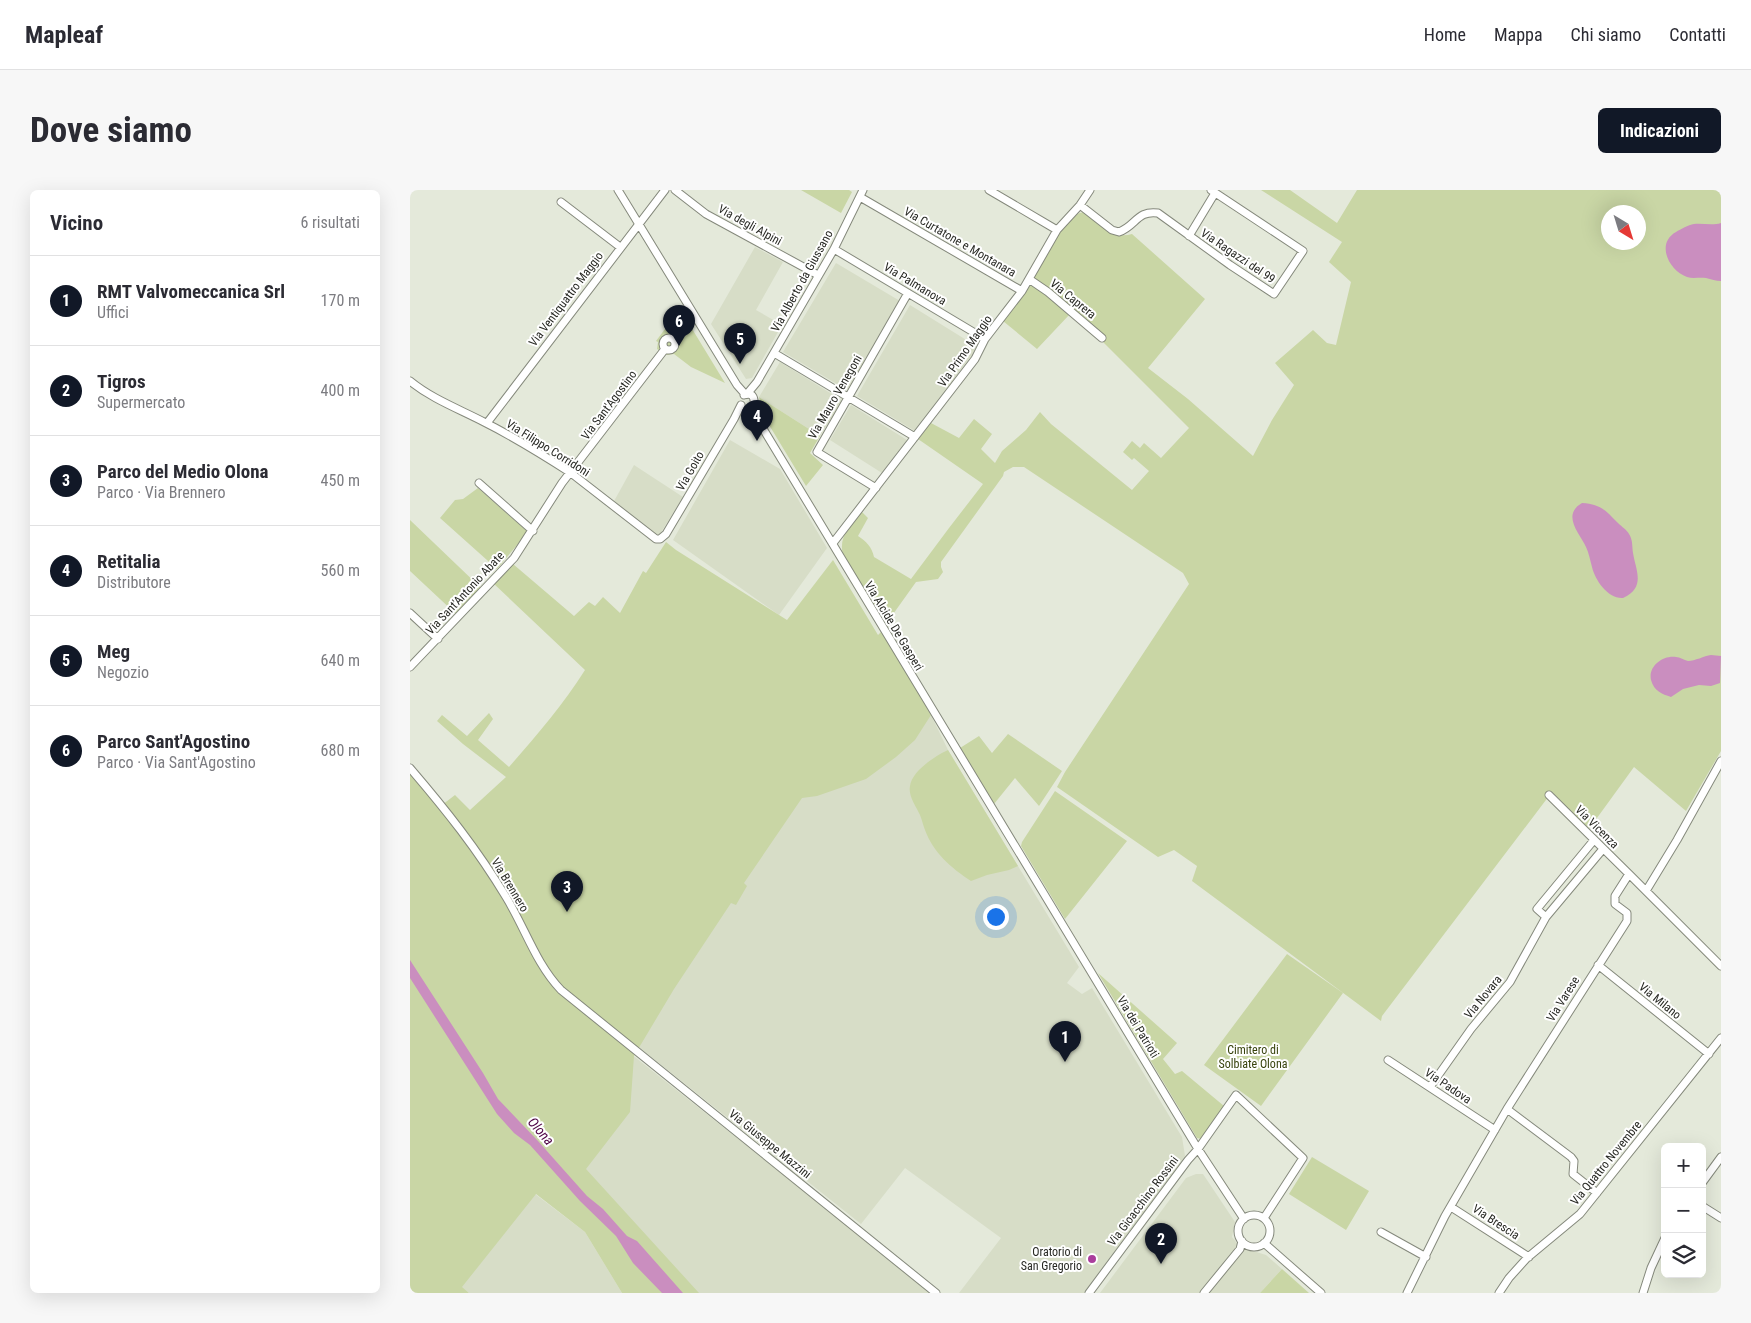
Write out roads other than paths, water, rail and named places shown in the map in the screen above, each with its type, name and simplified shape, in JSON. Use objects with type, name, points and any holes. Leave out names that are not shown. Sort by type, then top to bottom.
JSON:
[{"type":"street","name":"Via Alcide De Gasperi","points":[[618,190],[745,397],[744,409],[750,409]]},
{"type":"street","name":"Via Ventiquattro Maggio","points":[[486,423],[665,190]]},
{"type":"street","name":"Via degli Alpini","points":[[675,190],[706,214],[818,275]]},
{"type":"street","points":[[989,190],[1057,230]]},
{"type":"street","name":"Via Primo Maggio","points":[[832,543],[976,359],[985,339],[1022,291],[1057,230],[1080,205],[1090,190]]},
{"type":"street","points":[[1189,236],[1213,191]]},
{"type":"street","name":"Via Ragazzi del 99","points":[[1080,205],[1112,230],[1119,232],[1127,230],[1142,214],[1158,213],[1274,294],[1303,251],[1213,191]]},
{"type":"street","name":"Via Alberto da Giussano","points":[[745,397],[757,382],[834,249],[861,194]]},
{"type":"street","name":"Via Curtatone e Montanara","points":[[861,194],[1022,291]]},
{"type":"street","points":[[561,202],[620,247]]},
{"type":"street","name":"Via Palmanova","points":[[834,249],[985,339]]},
{"type":"street","name":"Via Caprera","points":[[1029,279],[1048,292],[1102,338]]},
{"type":"street","name":"Via Mauro Venegoni","points":[[876,488],[817,452],[908,293]]},
{"type":"street","name":"Via Sant'Agostino","points":[[571,473],[665,349]]},
{"type":"street","points":[[774,352],[915,436]]},
{"type":"street","name":"Via Filippo Corridoni","points":[[410,381],[429,394],[486,423],[571,473],[653,538],[660,539],[666,534]]},
{"type":"street","name":"Via Alcide De Gasperi","points":[[745,397],[755,400],[750,409]]},
{"type":"street","name":"Via Goito","points":[[666,534],[745,397]]},
{"type":"street","name":"Via Alcide De Gasperi","points":[[750,409],[1014,845]]},
{"type":"street","name":"Via Goito","points":[[734,419],[750,409]]},
{"type":"street","name":"Via Sant'Antonio Abate","points":[[410,667],[514,558],[571,473]]},
{"type":"street","points":[[479,483],[533,531]]},
{"type":"street","points":[[410,613],[438,639]]},
{"type":"street","points":[[1646,891],[1678,840],[1721,761]]},
{"type":"street","name":"Via Brennero","points":[[410,768],[456,822],[474,847],[506,898],[549,976],[561,990],[589,1012]]},
{"type":"street","name":"Via Vicenza","points":[[1549,795],[1629,874]]},
{"type":"street","points":[[1546,917],[1537,909],[1594,840]]},
{"type":"street","name":"Via dei Patrioti","points":[[1014,845],[1198,1149],[1244,1219]]},
{"type":"street","name":"Via Novara","points":[[1430,1087],[1471,1029],[1510,982],[1546,917],[1603,848]]},
{"type":"street","points":[[1629,874],[1721,966]]},
{"type":"street","name":"Via Varese","points":[[1407,1293],[1451,1206],[1494,1130],[1628,918],[1627,913],[1616,904],[1614,898],[1629,874]]},
{"type":"street","name":"Via Milano","points":[[1598,965],[1709,1054]]},
{"type":"street","name":"Via Giuseppe Mazzini","points":[[589,1012],[936,1293]]},
{"type":"street","name":"Via Quattro Novembre","points":[[1499,1293],[1509,1278],[1529,1257],[1573,1221],[1721,1038]]},
{"type":"street","name":"Via Padova","points":[[1388,1060],[1494,1130]]},
{"type":"street","name":"Via Gioacchino Rossini","points":[[1089,1293],[1198,1149],[1236,1095],[1303,1158],[1264,1218]]},
{"type":"street","points":[[1507,1109],[1571,1157],[1574,1161],[1573,1174],[1597,1193]]},
{"type":"street","points":[[1706,1178],[1721,1157]]},
{"type":"street","name":"Via Brescia","points":[[1451,1206],[1529,1257]]},
{"type":"street","points":[[1706,1209],[1721,1218]]},
{"type":"street","points":[[1204,1293],[1240,1249],[1242,1241],[1239,1231],[1244,1219],[1254,1215],[1264,1218],[1270,1228],[1268,1239],[1264,1243],[1237,1253]]},
{"type":"street","points":[[1381,1232],[1426,1256]]},
{"type":"street","points":[[1242,1241],[1253,1247]]},
{"type":"street","points":[[1264,1243],[1321,1293]]},
{"type":"street","points":[[1643,1293],[1651,1268],[1661,1247]]},
{"type":"place","name":"Parco Sant'Agostino","points":[[679,346]]},
{"type":"place","name":"Meg","points":[[740,364]]},
{"type":"place","name":"Retitalia","points":[[757,441]]},
{"type":"place","name":"Parco del Medio Olona","points":[[567,912]]},
{"type":"place","name":"RMT Valvomeccanica Srl","points":[[1065,1062]]},
{"type":"place","name":"Oratorio di San Gregorio","points":[[1092,1259]]},
{"type":"place","name":"Tigros","points":[[1161,1264]]},
{"type":"park label","name":"Cimitero di Solbiate Olona","points":[[1253,1057]]},
{"type":"water label","name":"Olona","points":[[541,1131]]}]
